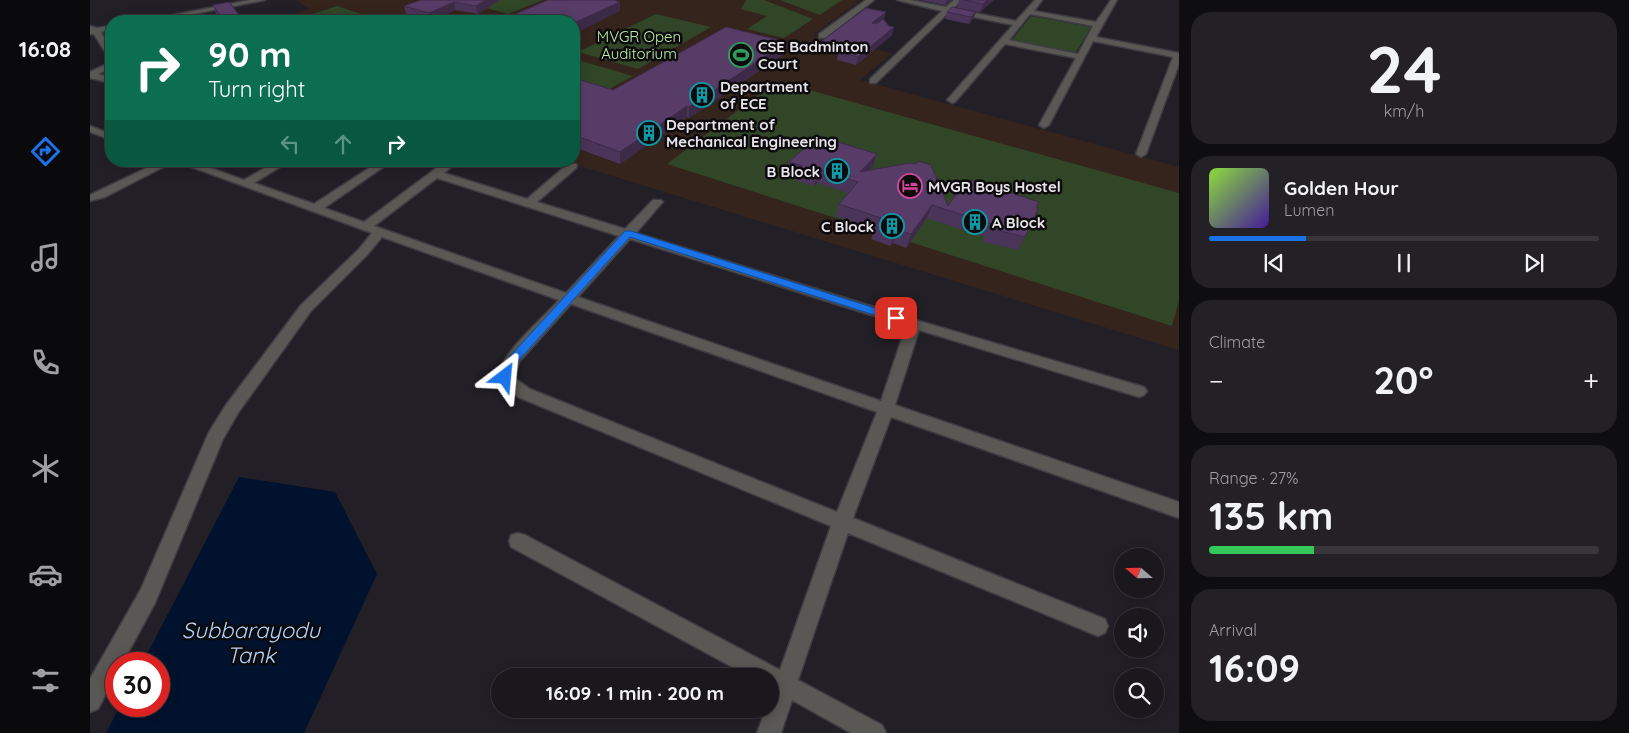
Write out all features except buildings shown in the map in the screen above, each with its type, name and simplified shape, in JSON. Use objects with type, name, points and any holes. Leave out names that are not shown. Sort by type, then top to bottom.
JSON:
[{"type":"street","points":[[180,15],[262,0]]},
{"type":"street","points":[[822,36],[871,0]]},
{"type":"street","points":[[900,0],[1018,24]]},
{"type":"street","points":[[874,81],[958,0]]},
{"type":"street","points":[[952,100],[1039,0]]},
{"type":"street","points":[[1044,125],[1080,57],[1114,0]]},
{"type":"street","points":[[1029,12],[1098,25]]},
{"type":"street","points":[[92,30],[105,29]]},
{"type":"street","points":[[92,30],[105,48]]},
{"type":"street","points":[[1091,38],[1178,56],[1141,154]]},
{"type":"street","points":[[1004,41],[1080,57]]},
{"type":"street","points":[[90,75],[105,68]]},
{"type":"street","points":[[90,75],[105,79]]},
{"type":"street","points":[[90,129],[105,135]]},
{"type":"street","points":[[90,198],[102,195],[158,167]]},
{"type":"street","points":[[197,167],[1179,510]]},
{"type":"street","points":[[245,184],[275,167]]},
{"type":"street","points":[[315,209],[378,167]]},
{"type":"street","points":[[90,701],[148,596],[200,470],[219,430],[232,409],[306,308],[363,252],[372,229],[445,167]]},
{"type":"street","points":[[529,203],[571,167]]},
{"type":"street","points":[[436,174],[914,324],[1139,391]]},
{"type":"street","points":[[657,202],[511,363],[505,377],[509,384],[524,393],[640,442],[1098,626]]},
{"type":"street","points":[[779,670],[842,522],[886,409],[914,324]]},
{"type":"street","points":[[518,541],[755,668]]},
{"type":"street","points":[[779,681],[874,733]]},
{"type":"street","points":[[769,733],[771,718]]},
{"type":"shaded area","points":[[295,0],[860,0],[813,35],[892,53],[860,80],[1179,167],[1179,350],[580,166],[580,15],[292,15],[310,9]]},
{"type":"green space","points":[[495,0],[543,0],[508,14],[479,6]]},
{"type":"green space","points":[[746,0],[764,0],[813,19],[784,38],[747,29],[767,16],[741,9]]},
{"type":"green space","points":[[780,0],[842,0],[820,15]]},
{"type":"green space","points":[[337,6],[364,15],[309,15]]},
{"type":"green space","name":"MVGR Open Auditorium","points":[[656,14],[711,27],[638,69],[580,51]]},
{"type":"green space","points":[[1031,16],[1091,27],[1075,54],[1011,41]]},
{"type":"green space","points":[[580,61],[633,76],[600,94],[580,89]]},
{"type":"green space","points":[[777,81],[1179,193],[1179,301],[1172,326],[667,164]]},
{"type":"water","name":"Subbarayodu Tank","points":[[239,477],[335,492],[377,574],[304,733],[106,733],[114,717],[170,717],[170,652],[148,652]]},
{"type":"place","name":"CSE Badminton Court","points":[[741,55]]},
{"type":"place","name":"Department of ECE","points":[[702,95]]},
{"type":"place","name":"Department of Mechanical Engineering","points":[[649,133]]},
{"type":"place","name":"B Block","points":[[837,171]]},
{"type":"place","name":"MVGR Boys Hostel","points":[[910,186]]},
{"type":"place","name":"A Block","points":[[975,222]]},
{"type":"place","name":"C Block","points":[[892,226]]},
{"type":"route","points":[[505,377],[507,369],[515,358],[628,233],[896,318]]}]
